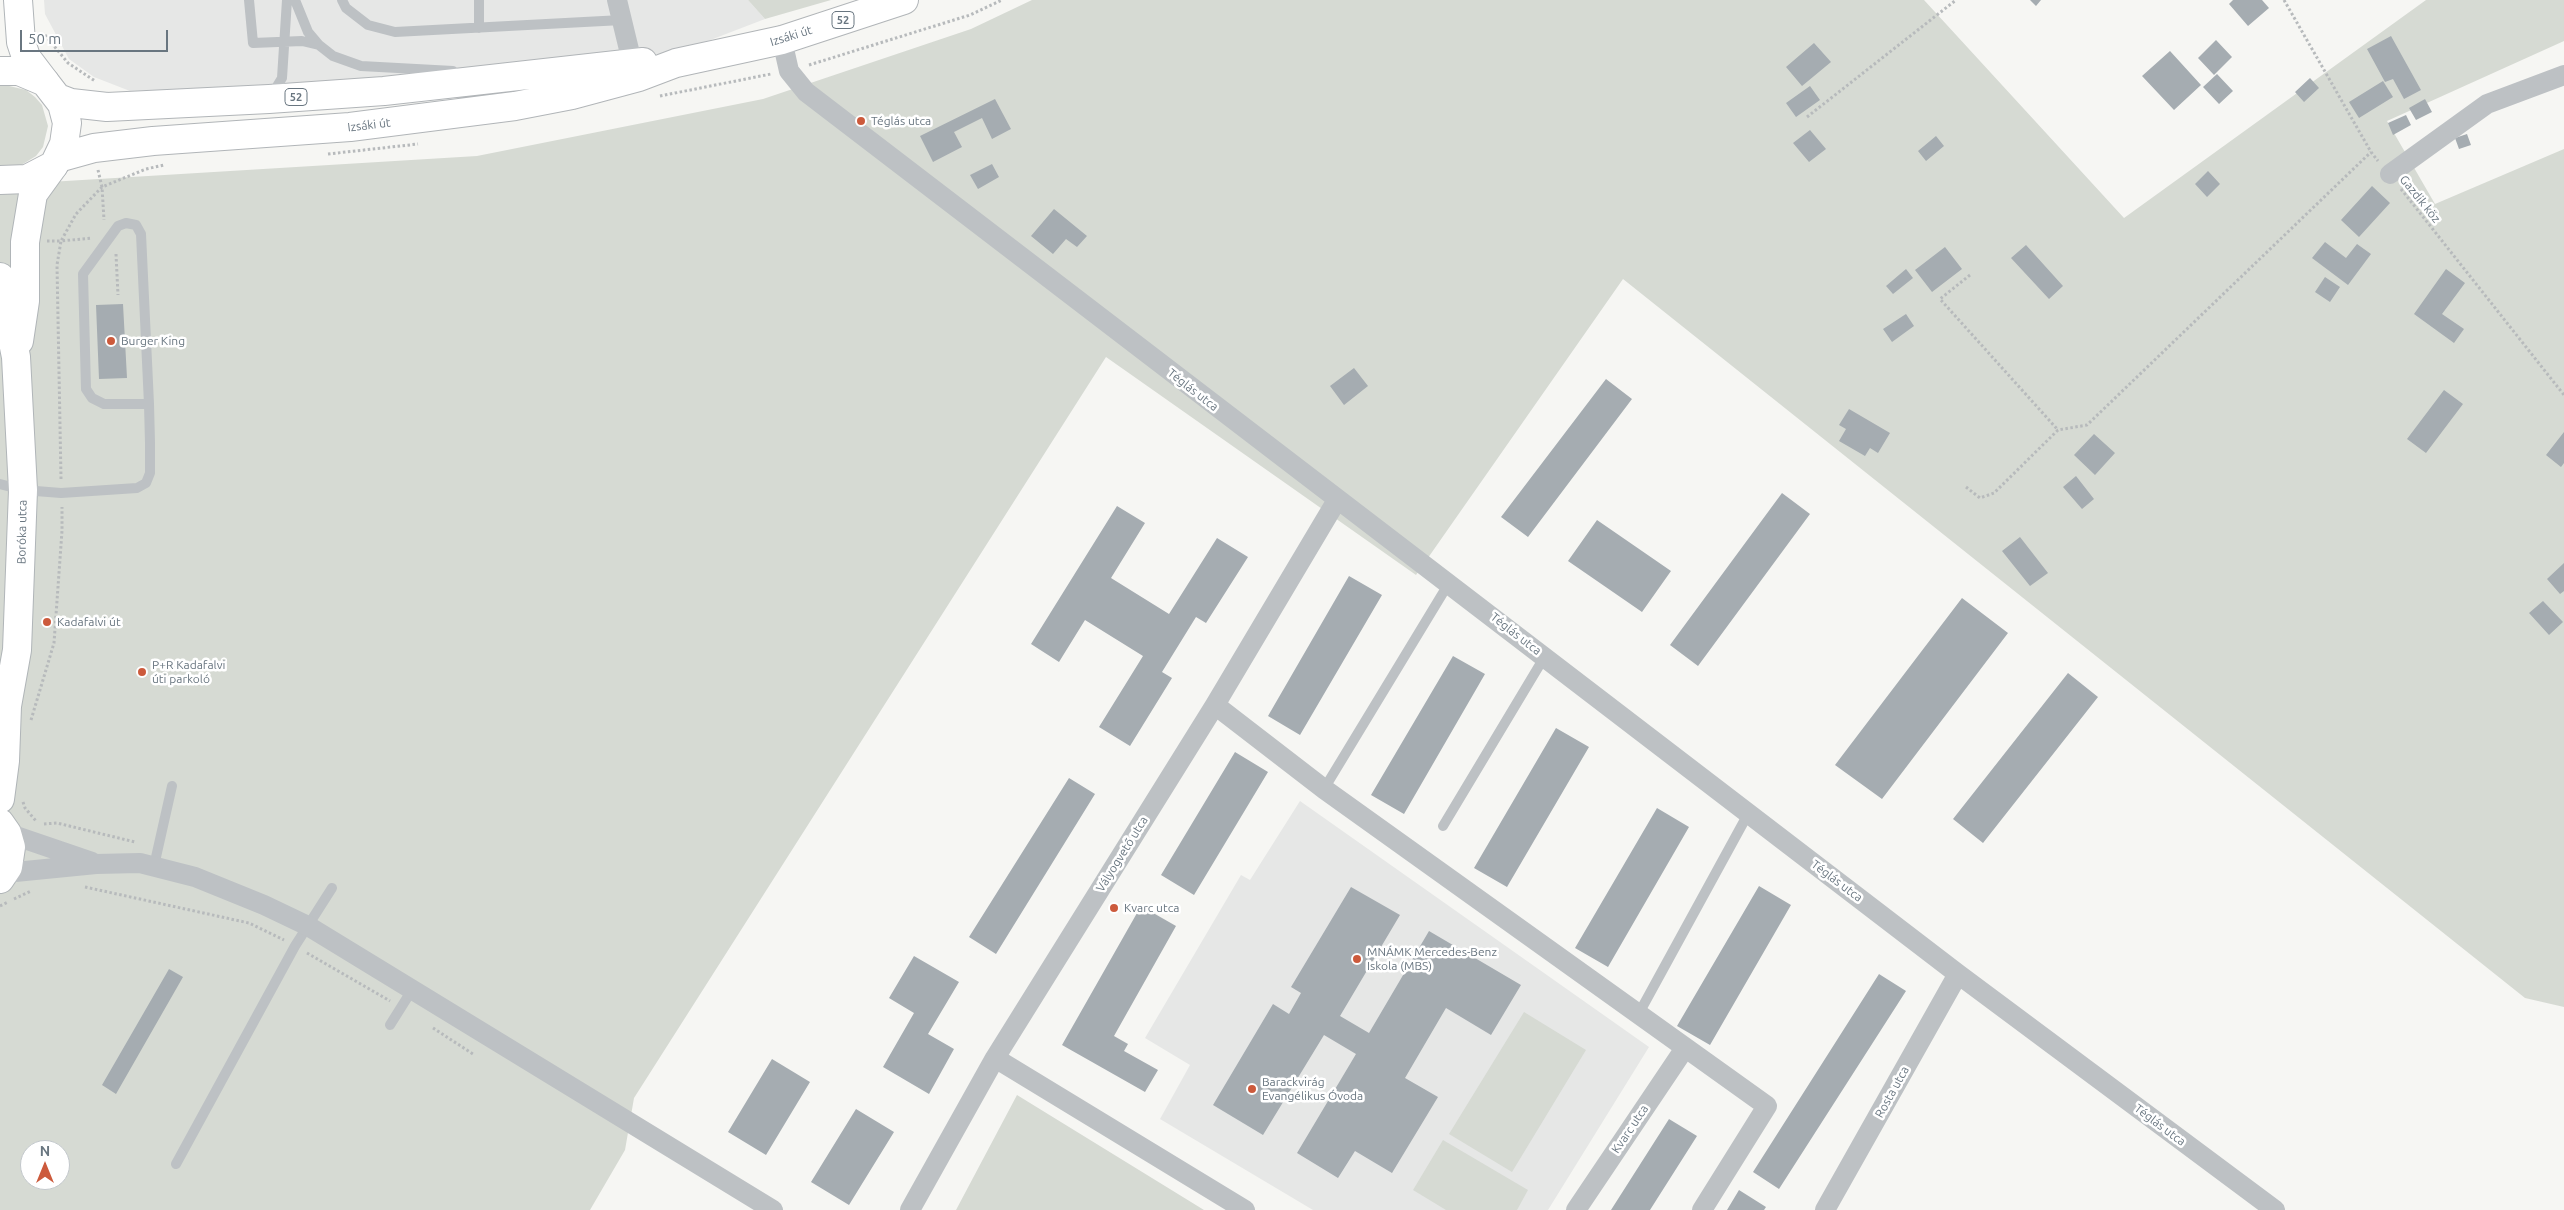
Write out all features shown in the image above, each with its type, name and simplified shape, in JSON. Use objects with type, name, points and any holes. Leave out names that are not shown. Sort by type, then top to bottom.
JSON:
[{"type":"main road","name":"Boróka utca","points":[[11,799],[5,761],[5,700],[19,613],[11,487],[16,357],[25,301],[25,242],[33,194],[56,162],[67,130],[64,110],[52,90],[26,57],[21,42],[18,0]]},
{"type":"main road","name":"Izsáki út","points":[[56,162],[94,148],[153,141],[350,127],[515,106],[572,95],[639,76],[676,63],[782,40],[904,0]]},
{"type":"main road","name":"Izsáki út","points":[[52,90],[71,103],[107,107],[269,100],[534,76],[632,62],[676,63]]},
{"type":"main road","name":"52","points":[[0,71],[19,71],[52,90]]},
{"type":"main road","name":"52","points":[[0,180],[27,179],[56,162]]},
{"type":"main road","name":"Boróka utca","points":[[0,277],[16,357]]},
{"type":"main road","points":[[2,876],[10,854],[3,828]]},
{"type":"street","points":[[617,0],[632,62]]},
{"type":"street","name":"Téglás utca","points":[[782,40],[789,71],[806,92],[1337,500],[1450,583],[1958,974],[2275,1210]]},
{"type":"street","points":[[2390,174],[2487,104],[2564,75]]},
{"type":"street","name":"Vályogvető utca","points":[[910,1210],[995,1058],[1215,705],[1337,500]]},
{"type":"street","points":[[1215,705],[1324,789],[1767,1106],[1702,1210]]},
{"type":"street","points":[[3,828],[41,845],[96,864]]},
{"type":"street","points":[[2,876],[96,864],[140,863],[195,877],[231,890],[308,926],[773,1210]]},
{"type":"street","name":"Rosta utca","points":[[1825,1210],[1958,974]]},
{"type":"street","name":"Kvarc utca","points":[[1576,1210],[1684,1048]]},
{"type":"street","points":[[995,1058],[1245,1210]]},
{"type":"lane","points":[[250,0],[254,43],[302,41],[319,45]]},
{"type":"lane","points":[[269,100],[282,78],[286,41],[287,0]]},
{"type":"lane","points":[[295,0],[308,32],[319,45],[333,56],[361,66],[534,76]]},
{"type":"lane","points":[[342,0],[346,8],[368,25],[395,32],[622,20]]},
{"type":"lane","points":[[479,0],[479,28]]},
{"type":"lane","points":[[11,487],[61,493],[137,488],[146,483],[150,473],[149,404],[142,234],[136,225],[126,223],[118,226],[83,274],[86,388],[92,398],[104,404],[149,404]]},
{"type":"lane","points":[[1324,789],[1450,583]]},
{"type":"lane","points":[[1442,826],[1545,656]]},
{"type":"lane","points":[[154,866],[172,786]]},
{"type":"lane","points":[[1638,1015],[1748,814]]},
{"type":"lane","points":[[176,1164],[295,946],[332,888]]},
{"type":"lane","points":[[390,1025],[412,990]]},
{"type":"path","points":[[789,71],[970,15],[1002,0]]},
{"type":"path","points":[[1807,117],[1956,0]]},
{"type":"path","name":"Gazdik köz","points":[[2284,0],[2371,152],[2564,395]]},
{"type":"path","points":[[42,28],[48,40],[68,63],[82,75],[99,83]]},
{"type":"path","points":[[1966,487],[1980,498],[1994,493],[2058,430],[2086,425],[2371,152]]},
{"type":"path","points":[[102,187],[104,229]]},
{"type":"path","points":[[29,727],[54,643],[62,531],[57,265],[61,241]]},
{"type":"path","points":[[1970,275],[1940,299],[2058,430]]},
{"type":"path","points":[[11,799],[25,808],[34,820],[44,824],[41,845]]},
{"type":"path","points":[[0,906],[40,887],[40,870]]},
{"type":"path","points":[[76,886],[138,897],[249,923],[295,946],[473,1054]]},
{"type":"shaded area","points":[[44,0],[748,0],[765,19],[679,52],[306,88],[130,91],[94,77],[69,59],[45,14]]},
{"type":"shaded area","points":[[748,0],[831,0],[765,19]]},
{"type":"shaded area","points":[[1032,0],[1924,0],[2124,218],[2426,0],[2564,0],[2564,41],[2387,121],[2435,204],[2564,149],[2564,1007],[2525,998],[1623,279],[1416,575],[1106,357],[634,1098],[625,1150],[590,1210],[0,1210],[0,185],[477,156],[763,99],[971,29]]},
{"type":"shaded area","points":[[5,85],[26,90],[35,97],[42,105],[48,126],[43,147],[36,156],[18,167],[0,168],[0,86]]},
{"type":"shaded area","name":"MNÁMK Mercedes-Benz Iskola (MBS)","points":[[1300,801],[1649,1047],[1548,1210],[1313,1210],[1160,1119],[1190,1065],[1145,1038],[1241,875],[1250,880]]},
{"type":"shaded area","points":[[1524,1012],[1586,1050],[1512,1172],[1449,1134]]},
{"type":"shaded area","points":[[1017,1095],[1204,1210],[956,1210]]},
{"type":"shaded area","points":[[1443,1140],[1528,1190],[1517,1210],[1446,1210],[1413,1190]]},
{"type":"building","points":[[2030,0],[2041,0],[2036,6]]},
{"type":"building","points":[[2233,0],[2262,0],[2269,8],[2248,26],[2229,4]]},
{"type":"building","points":[[2391,36],[2421,90],[2404,99],[2393,79],[2385,82],[2367,49]]},
{"type":"building","points":[[2216,40],[2232,57],[2214,75],[2198,58]]},
{"type":"building","points":[[1814,43],[1831,62],[1802,86],[1786,67]]},
{"type":"building","points":[[2170,51],[2201,85],[2174,110],[2142,76]]},
{"type":"building","points":[[2217,74],[2233,91],[2219,104],[2203,87]]},
{"type":"building","points":[[2310,78],[2319,88],[2304,102],[2295,92]]},
{"type":"building","points":[[2383,81],[2393,97],[2359,118],[2349,102]]},
{"type":"building","points":[[1810,86],[1820,100],[1796,117],[1786,103]]},
{"type":"building","points":[[995,99],[1011,129],[992,139],[982,118],[954,132],[962,147],[933,162],[920,136]]},
{"type":"building","points":[[2425,99],[2432,112],[2416,120],[2409,108]]},
{"type":"building","points":[[2406,115],[2411,125],[2393,135],[2388,123]]},
{"type":"building","points":[[1810,130],[1826,149],[1809,162],[1793,143]]},
{"type":"building","points":[[2467,134],[2471,145],[2459,149],[2455,138]]},
{"type":"building","points":[[1936,136],[1944,146],[1926,161],[1918,151]]},
{"type":"building","points":[[992,164],[999,177],[978,189],[970,175]]},
{"type":"building","points":[[2208,171],[2220,184],[2207,197],[2195,184]]},
{"type":"building","points":[[2372,186],[2390,203],[2359,237],[2341,220]]},
{"type":"building","points":[[1054,209],[1087,236],[1077,247],[1066,239],[1053,254],[1031,236]]},
{"type":"building","points":[[2325,242],[2346,258],[2357,244],[2371,254],[2348,285],[2312,258]]},
{"type":"building","points":[[2026,245],[2063,286],[2049,299],[2011,258]]},
{"type":"building","points":[[1945,247],[1962,269],[1932,292],[1915,270]]},
{"type":"building","points":[[1906,269],[1913,278],[1893,294],[1886,286]]},
{"type":"building","points":[[2446,269],[2465,283],[2442,314],[2464,329],[2454,343],[2414,314]]},
{"type":"building","points":[[2325,277],[2340,287],[2330,302],[2315,292]]},
{"type":"building","name":"Burger King","points":[[123,304],[127,378],[99,379],[96,305]]},
{"type":"building","points":[[1906,314],[1914,326],[1892,342],[1883,329]]},
{"type":"building","points":[[1354,368],[1368,386],[1344,405],[1330,386]]},
{"type":"building","points":[[1606,379],[1632,399],[1528,537],[1501,517]]},
{"type":"building","points":[[2444,390],[2463,404],[2426,453],[2407,439]]},
{"type":"building","points":[[1849,409],[1890,433],[1878,453],[1870,448],[1865,456],[1839,441],[1846,429],[1839,425]]},
{"type":"building","points":[[2564,432],[2564,463],[2561,467],[2546,455]]},
{"type":"building","points":[[2094,434],[2115,453],[2095,475],[2074,455]]},
{"type":"building","points":[[2076,476],[2094,499],[2082,509],[2063,487]]},
{"type":"building","points":[[1782,493],[1810,514],[1698,666],[1670,645]]},
{"type":"building","points":[[1117,506],[1145,523],[1111,578],[1169,614],[1217,538],[1248,557],[1206,623],[1196,617],[1162,672],[1172,678],[1130,746],[1099,727],[1143,656],[1085,620],[1059,662],[1031,644]]},
{"type":"building","points":[[1597,520],[1671,571],[1642,612],[1568,561]]},
{"type":"building","points":[[2020,537],[2048,573],[2030,586],[2002,551]]},
{"type":"building","points":[[2564,563],[2564,591],[2560,594],[2547,579]]},
{"type":"building","points":[[1349,576],[1382,595],[1300,735],[1268,716]]},
{"type":"building","points":[[1962,598],[2008,633],[1882,799],[1835,765]]},
{"type":"building","points":[[2543,601],[2563,622],[2549,635],[2529,613]]},
{"type":"building","points":[[1453,656],[1485,674],[1404,814],[1371,795]]},
{"type":"building","points":[[2068,673],[2098,697],[1983,843],[1953,819]]},
{"type":"building","points":[[1556,728],[1589,747],[1507,887],[1474,868]]},
{"type":"building","points":[[1235,752],[1268,772],[1194,895],[1161,875]]},
{"type":"building","points":[[1069,778],[1095,794],[996,954],[969,937]]},
{"type":"building","points":[[1657,808],[1689,827],[1608,967],[1575,948]]},
{"type":"building","points":[[1759,886],[1791,905],[1710,1045],[1677,1026]]},
{"type":"building","points":[[1351,887],[1400,915],[1340,1016],[1369,1033],[1429,931],[1521,985],[1491,1035],[1446,1008],[1405,1078],[1438,1097],[1392,1173],[1355,1151],[1338,1178],[1297,1153],[1356,1054],[1324,1035],[1263,1135],[1213,1105],[1273,1004],[1289,1014],[1301,993],[1291,987]]},
{"type":"building","points":[[1141,906],[1176,926],[1114,1036],[1128,1044],[1124,1051],[1158,1070],[1145,1092],[1062,1045]]},
{"type":"building","points":[[914,956],[959,982],[928,1034],[954,1049],[929,1094],[883,1067],[914,1013],[889,998]]},
{"type":"building","points":[[169,969],[183,977],[116,1094],[102,1085]]},
{"type":"building","points":[[1879,974],[1906,991],[1779,1189],[1753,1172]]},
{"type":"building","points":[[772,1059],[810,1082],[766,1155],[728,1132]]},
{"type":"building","points":[[856,1109],[894,1132],[849,1205],[811,1182]]},
{"type":"building","points":[[1669,1119],[1697,1136],[1650,1210],[1611,1210]]},
{"type":"building","points":[[1739,1190],[1766,1207],[1764,1210],[1727,1210]]},
{"type":"place","name":"Téglás utca","points":[[861,121]]},
{"type":"place","name":"Burger King","points":[[111,341]]},
{"type":"place","name":"Kadafalvi út","points":[[47,622]]},
{"type":"place","name":"P+R Kadafalvi úti parkoló","points":[[142,672]]},
{"type":"place","name":"Kvarc utca","points":[[1114,908]]},
{"type":"place","name":"MNÁMK Mercedes-Benz Iskola (MBS)","points":[[1357,959]]},
{"type":"place","name":"Barackvirág Evangélikus Óvoda","points":[[1252,1089]]}]
